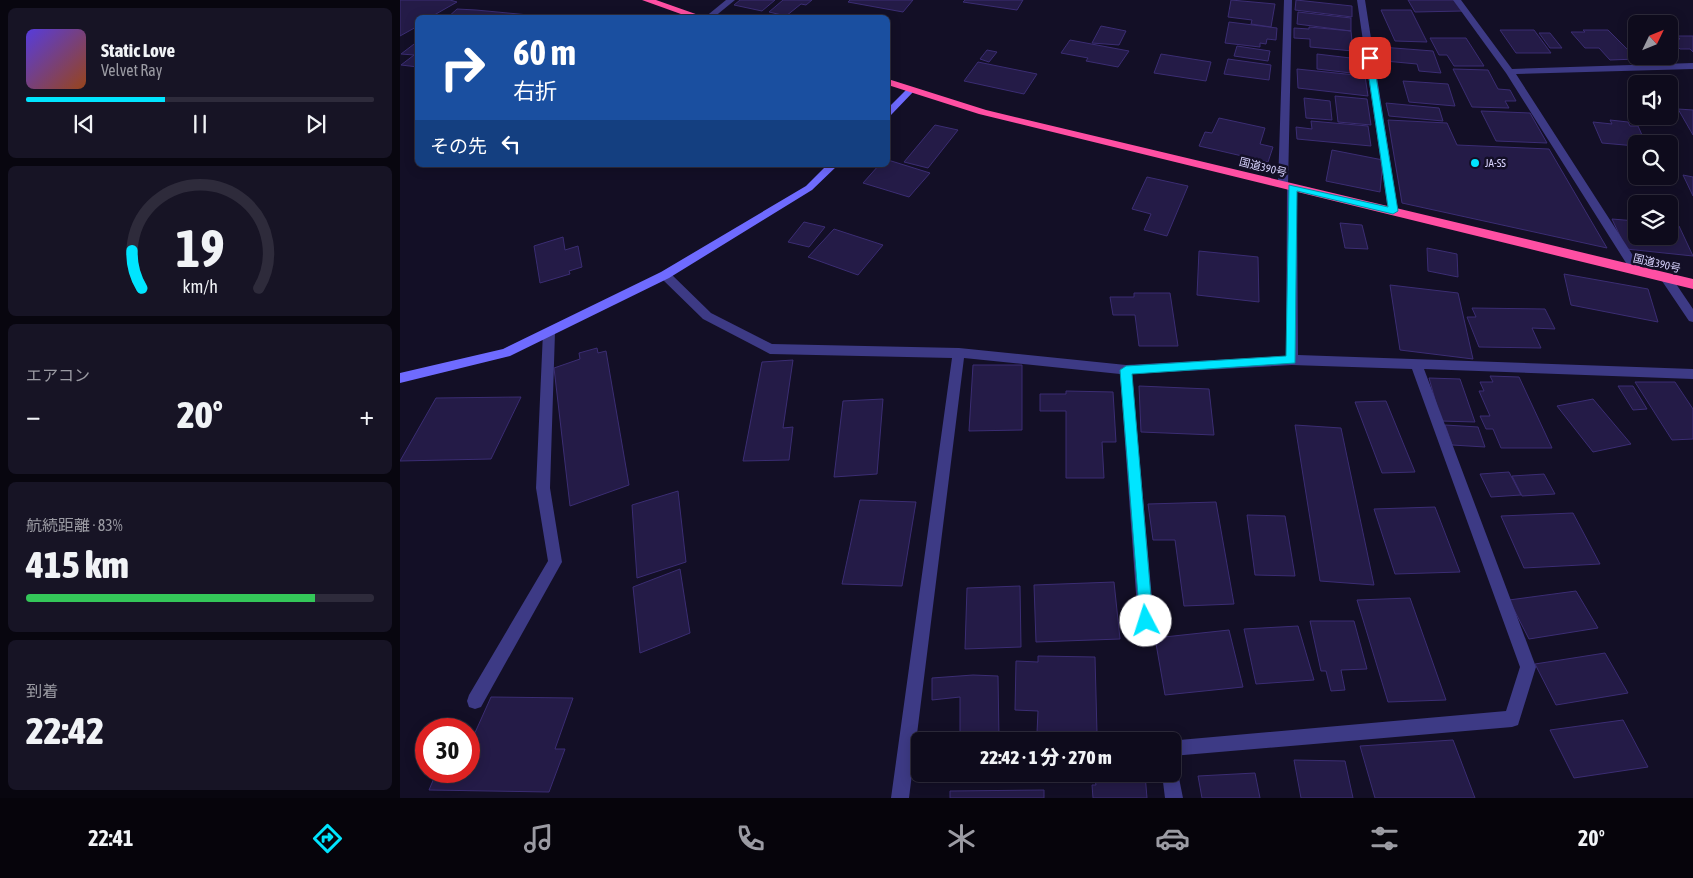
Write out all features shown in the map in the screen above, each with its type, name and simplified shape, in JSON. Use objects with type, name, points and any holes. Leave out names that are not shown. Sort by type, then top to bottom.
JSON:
[{"type":"highway","points":[[647,0],[694,15]]},
{"type":"highway","name":"国道390号","points":[[890,83],[983,112],[1693,284]]},
{"type":"street","points":[[712,15],[731,0]]},
{"type":"street","points":[[1288,0],[1288,186],[1292,360]]},
{"type":"street","points":[[1361,0],[1393,211]]},
{"type":"street","points":[[1457,0],[1510,72],[1637,271]]},
{"type":"street","points":[[1510,72],[1693,66]]},
{"type":"street","points":[[890,111],[911,90]]},
{"type":"street","points":[[400,378],[506,353],[549,332],[665,275],[809,188],[831,167]]},
{"type":"street","points":[[665,275],[707,316],[770,349],[959,353],[1126,370],[1292,360],[1693,374]]},
{"type":"street","points":[[1666,278],[1693,318]]},
{"type":"street","points":[[475,701],[555,562],[543,488],[549,332]]},
{"type":"street","points":[[900,798],[959,353]]},
{"type":"street","points":[[1181,747],[1512,719],[1528,667],[1416,363]]},
{"type":"street","points":[[1126,370],[1146,621]]},
{"type":"street","points":[[1172,782],[1174,798]]},
{"type":"building","points":[[400,0],[450,0],[457,2],[434,15],[415,15],[415,28],[400,36]]},
{"type":"building","points":[[740,0],[775,0],[762,11],[734,5]]},
{"type":"building","points":[[783,0],[812,0],[806,5],[801,4],[787,15],[769,12]]},
{"type":"building","points":[[850,0],[913,0],[903,12],[848,2]]},
{"type":"building","points":[[965,0],[1023,0],[1017,10],[963,2]]},
{"type":"building","points":[[1231,0],[1275,4],[1271,27],[1251,24],[1252,20],[1228,17]]},
{"type":"building","points":[[1296,0],[1352,6],[1352,17],[1295,10]]},
{"type":"building","points":[[1408,0],[1455,0],[1463,11],[1415,12]]},
{"type":"building","points":[[457,9],[529,15],[450,15]]},
{"type":"building","points":[[1381,10],[1411,10],[1427,42],[1395,41]]},
{"type":"building","points":[[1298,12],[1351,18],[1351,31],[1297,24]]},
{"type":"building","points":[[1229,22],[1277,28],[1276,40],[1267,39],[1266,44],[1260,43],[1260,47],[1225,43]]},
{"type":"building","points":[[1101,26],[1126,31],[1119,45],[1092,43]]},
{"type":"building","points":[[1309,27],[1351,31],[1353,51],[1310,47],[1310,39],[1294,38],[1294,28],[1309,29]]},
{"type":"building","points":[[1500,30],[1534,30],[1551,53],[1516,53]]},
{"type":"building","points":[[1583,30],[1608,30],[1628,50],[1628,59],[1610,60],[1599,48],[1585,48],[1571,32],[1585,32]]},
{"type":"building","points":[[1539,33],[1550,33],[1562,48],[1550,48]]},
{"type":"building","points":[[1678,36],[1693,36],[1693,52],[1690,49],[1680,49],[1678,47],[1678,39],[1680,39]]},
{"type":"building","points":[[1430,38],[1466,38],[1484,66],[1454,66],[1447,55],[1439,55]]},
{"type":"building","points":[[1070,40],[1129,51],[1118,67],[1086,61],[1088,58],[1061,53]]},
{"type":"building","points":[[415,43],[415,67],[401,65],[414,55],[401,54]]},
{"type":"building","points":[[1237,46],[1270,51],[1268,61],[1234,56]]},
{"type":"building","points":[[1381,47],[1433,51],[1441,73],[1419,71],[1417,64],[1385,61]]},
{"type":"building","points":[[987,50],[997,52],[989,62],[980,59]]},
{"type":"building","points":[[1161,54],[1211,62],[1206,81],[1154,73]]},
{"type":"building","points":[[1317,54],[1359,59],[1360,74],[1317,69]]},
{"type":"building","points":[[1228,59],[1271,65],[1269,80],[1224,74]]},
{"type":"building","points":[[978,62],[1037,74],[1024,94],[964,81]]},
{"type":"building","points":[[1297,69],[1365,76],[1368,96],[1298,88]]},
{"type":"building","points":[[1453,69],[1488,70],[1498,89],[1510,90],[1516,101],[1505,101],[1509,108],[1472,107]]},
{"type":"building","points":[[1403,81],[1448,84],[1455,106],[1409,102]]},
{"type":"building","points":[[1335,96],[1367,99],[1371,125],[1338,122]]},
{"type":"building","points":[[1304,98],[1330,101],[1332,120],[1306,118]]},
{"type":"building","points":[[1386,103],[1439,108],[1443,121],[1389,116]]},
{"type":"building","points":[[1678,109],[1693,110],[1693,135]]},
{"type":"building","points":[[1481,111],[1530,113],[1547,143],[1496,141]]},
{"type":"building","points":[[1219,118],[1265,128],[1260,144],[1273,147],[1268,162],[1199,146],[1205,132],[1212,133]]},
{"type":"building","points":[[1388,120],[1447,123],[1457,145],[1549,149],[1607,248],[1402,203]]},
{"type":"building","points":[[1610,120],[1628,122],[1630,126],[1638,126],[1642,135],[1628,135],[1628,145],[1602,143],[1593,122],[1612,124]]},
{"type":"building","points":[[1311,121],[1368,126],[1371,146],[1297,139],[1296,127],[1312,129]]},
{"type":"building","points":[[935,125],[958,130],[928,168],[904,162]]},
{"type":"building","points":[[1332,150],[1383,160],[1380,192],[1326,181]]},
{"type":"building","points":[[890,161],[930,173],[909,197],[863,183],[877,167],[890,167]]},
{"type":"building","points":[[1683,175],[1693,177],[1693,196]]},
{"type":"building","points":[[1147,177],[1188,186],[1167,236],[1144,230],[1151,214],[1132,209]]},
{"type":"building","points":[[1612,219],[1628,220],[1628,245],[1678,245],[1679,226],[1693,256],[1626,249]]},
{"type":"building","points":[[804,222],[825,227],[809,247],[788,242]]},
{"type":"building","points":[[1340,223],[1362,225],[1368,249],[1345,248]]},
{"type":"building","points":[[834,229],[883,245],[858,275],[808,257]]},
{"type":"building","points":[[563,237],[565,250],[578,246],[582,267],[569,271],[570,274],[540,283],[534,246]]},
{"type":"building","points":[[1427,248],[1457,254],[1458,277],[1428,271]]},
{"type":"building","points":[[1199,251],[1258,257],[1259,302],[1197,295]]},
{"type":"building","points":[[1564,274],[1648,289],[1658,322],[1571,305]]},
{"type":"building","points":[[1390,285],[1458,293],[1473,359],[1400,350]]},
{"type":"building","points":[[1134,293],[1170,293],[1178,346],[1139,346],[1135,315],[1113,315],[1110,297],[1134,297]]},
{"type":"building","points":[[1472,308],[1545,309],[1555,329],[1532,328],[1541,348],[1479,347],[1467,317],[1476,317]]},
{"type":"building","points":[[597,348],[598,353],[606,351],[629,485],[570,506],[554,368],[580,359],[579,353]]},
{"type":"building","points":[[793,360],[783,428],[793,427],[789,460],[743,461],[762,362]]},
{"type":"building","points":[[973,365],[1022,365],[1022,430],[969,431]]},
{"type":"building","points":[[1490,376],[1519,377],[1552,448],[1501,448],[1493,429],[1486,429],[1480,416],[1490,416],[1479,391],[1484,391],[1480,382],[1493,382]]},
{"type":"building","points":[[1429,378],[1460,379],[1475,422],[1441,421]]},
{"type":"building","points":[[1635,382],[1675,382],[1693,409],[1693,439],[1672,440]]},
{"type":"building","points":[[1139,386],[1209,389],[1214,435],[1141,432]]},
{"type":"building","points":[[1618,386],[1633,386],[1647,409],[1633,410]]},
{"type":"building","points":[[1066,391],[1113,392],[1116,442],[1102,442],[1104,478],[1066,478],[1066,411],[1040,411],[1040,394],[1066,394]]},
{"type":"building","points":[[521,397],[491,459],[400,461],[436,398]]},
{"type":"building","points":[[883,399],[877,474],[834,477],[843,401]]},
{"type":"building","points":[[1593,399],[1631,444],[1593,452],[1557,406]]},
{"type":"building","points":[[1386,401],[1415,472],[1382,473],[1355,402]]},
{"type":"building","points":[[1295,425],[1341,428],[1374,585],[1320,581]]},
{"type":"building","points":[[1445,425],[1478,427],[1485,447],[1452,445]]},
{"type":"building","points":[[1509,472],[1521,495],[1491,497],[1480,474]]},
{"type":"building","points":[[1544,474],[1555,494],[1522,496],[1512,476]]},
{"type":"building","points":[[678,491],[686,562],[637,578],[632,505]]},
{"type":"building","points":[[860,500],[916,502],[902,586],[842,584]]},
{"type":"building","points":[[1216,502],[1234,604],[1184,606],[1175,540],[1153,540],[1148,504]]},
{"type":"building","points":[[1435,507],[1460,572],[1395,574],[1374,509]]},
{"type":"building","points":[[1573,513],[1600,564],[1524,568],[1501,516]]},
{"type":"building","points":[[1247,515],[1285,516],[1295,576],[1255,575]]},
{"type":"building","points":[[680,569],[690,633],[640,653],[633,587]]},
{"type":"building","points":[[1114,582],[1120,639],[1036,642],[1034,585]]},
{"type":"building","points":[[1020,586],[1021,647],[965,649],[967,588]]},
{"type":"building","points":[[1576,591],[1598,628],[1529,639],[1509,600]]},
{"type":"building","points":[[1410,598],[1446,700],[1388,702],[1357,600]]},
{"type":"building","points":[[1310,621],[1354,621],[1367,669],[1341,670],[1345,690],[1331,691],[1326,671],[1321,671]]},
{"type":"building","points":[[1298,626],[1314,680],[1256,684],[1244,629]]},
{"type":"building","points":[[1229,630],[1243,687],[1165,695],[1155,638]]},
{"type":"building","points":[[1605,653],[1628,693],[1556,705],[1535,664]]},
{"type":"building","points":[[1038,656],[1095,657],[1097,732],[1037,732],[1038,711],[1015,710],[1016,661],[1038,662]]},
{"type":"building","points":[[973,675],[998,676],[999,732],[960,732],[960,697],[932,700],[932,678]]},
{"type":"building","points":[[491,697],[573,698],[555,749],[565,749],[549,792],[429,790],[432,783],[480,783],[480,722]]},
{"type":"building","points":[[1623,720],[1648,767],[1574,778],[1550,730]]},
{"type":"building","points":[[1453,740],[1475,798],[1375,798],[1360,746]]},
{"type":"building","points":[[1294,760],[1345,761],[1353,798],[1301,798]]},
{"type":"building","points":[[1255,773],[1260,798],[1202,798],[1198,776]]},
{"type":"building","points":[[1095,782],[1146,782],[1147,798],[1093,798],[1092,785],[1096,785]]},
{"type":"building","points":[[1044,790],[1044,798],[950,798],[950,791]]},
{"type":"place","name":"JA-SS","points":[[1475,163]]},
{"type":"route","points":[[1146,621],[1126,370],[1292,360],[1292,187],[1393,211],[1370,58]]}]
